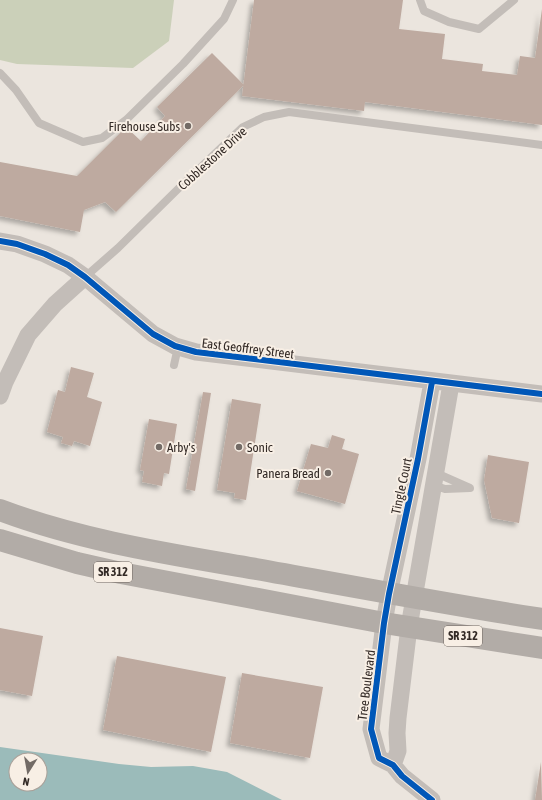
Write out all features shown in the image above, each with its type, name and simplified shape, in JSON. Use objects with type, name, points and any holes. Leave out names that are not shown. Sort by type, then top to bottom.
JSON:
[{"type":"main road","name":"SR 312","points":[[3,509],[70,532],[120,544],[389,594],[542,619]]},
{"type":"main road","name":"SR 312","points":[[0,540],[77,563],[121,573],[384,623],[542,648]]},
{"type":"street","name":"East Geoffrey Street","points":[[0,241],[17,244],[45,254],[68,265],[86,277],[154,334],[178,347],[216,356],[542,394]]},
{"type":"street","name":"Cobblestone Drive","points":[[0,396],[5,382],[28,335],[55,304],[86,277]]},
{"type":"street","name":"Tingle Court","points":[[389,594],[416,467],[432,382]]},
{"type":"street","points":[[393,765],[398,751],[398,718],[409,627],[451,384]]},
{"type":"street","name":"Tree Boulevard","points":[[389,594],[371,729],[380,758],[393,765],[402,776],[432,800]]},
{"type":"lane","points":[[0,72],[16,90],[39,123],[83,142],[102,138],[126,120],[183,64],[224,19],[233,0]]},
{"type":"lane","points":[[420,0],[424,11],[449,22],[479,29],[514,0]]},
{"type":"lane","name":"Cobblestone Drive","points":[[86,277],[243,127],[264,117],[289,112],[542,145]]},
{"type":"lane","points":[[174,365],[178,347]]},
{"type":"green space","points":[[0,0],[174,0],[169,41],[133,68],[17,64],[0,60]]},
{"type":"water","points":[[0,747],[35,752],[8,752],[8,792],[48,792],[48,754],[119,764],[151,767],[193,766],[227,772],[282,800],[0,800]]},
{"type":"building","points":[[254,0],[403,0],[399,29],[445,34],[442,59],[483,64],[482,71],[517,75],[520,56],[535,58],[542,9],[542,125],[365,102],[364,111],[242,96]]},
{"type":"building","points":[[212,53],[244,85],[116,212],[105,202],[84,210],[80,232],[0,216],[0,162],[77,176],[126,127],[141,141],[165,116],[157,107]]},
{"type":"building","points":[[71,367],[94,373],[87,397],[102,402],[90,446],[74,441],[72,446],[61,443],[63,437],[47,432],[58,390],[65,392]]},
{"type":"building","points":[[203,392],[211,393],[195,491],[186,489]]},
{"type":"building","name":"Sonic","points":[[232,399],[261,404],[246,500],[234,498],[235,493],[217,490]]},
{"type":"building","name":"Arby's","points":[[149,419],[177,424],[169,474],[164,473],[162,486],[142,482],[144,471],[140,470]]},
{"type":"building","name":"Panera Bread","points":[[332,435],[345,439],[342,449],[359,454],[345,504],[297,491],[311,444],[328,448]]},
{"type":"building","points":[[488,455],[529,462],[519,523],[492,518],[484,480]]},
{"type":"building","points":[[0,628],[43,636],[32,696],[0,690]]},
{"type":"building","points":[[117,656],[226,677],[211,752],[103,730]]},
{"type":"building","points":[[242,673],[323,687],[310,758],[230,743]]},
{"type":"building","points":[[541,762],[542,800],[535,800]]},
{"type":"cycle path","points":[[0,241],[17,244],[45,254],[68,265],[85,277],[153,334],[175,346],[196,352],[542,394]]},
{"type":"cycle path","points":[[432,382],[418,459],[389,594],[371,729],[379,758],[393,765],[402,776],[432,800]]},
{"type":"place","name":"Firehouse Subs","points":[[188,126]]},
{"type":"place","name":"Arby's","points":[[159,447]]},
{"type":"place","name":"Sonic","points":[[239,447]]},
{"type":"place","name":"Panera Bread","points":[[328,473]]}]
